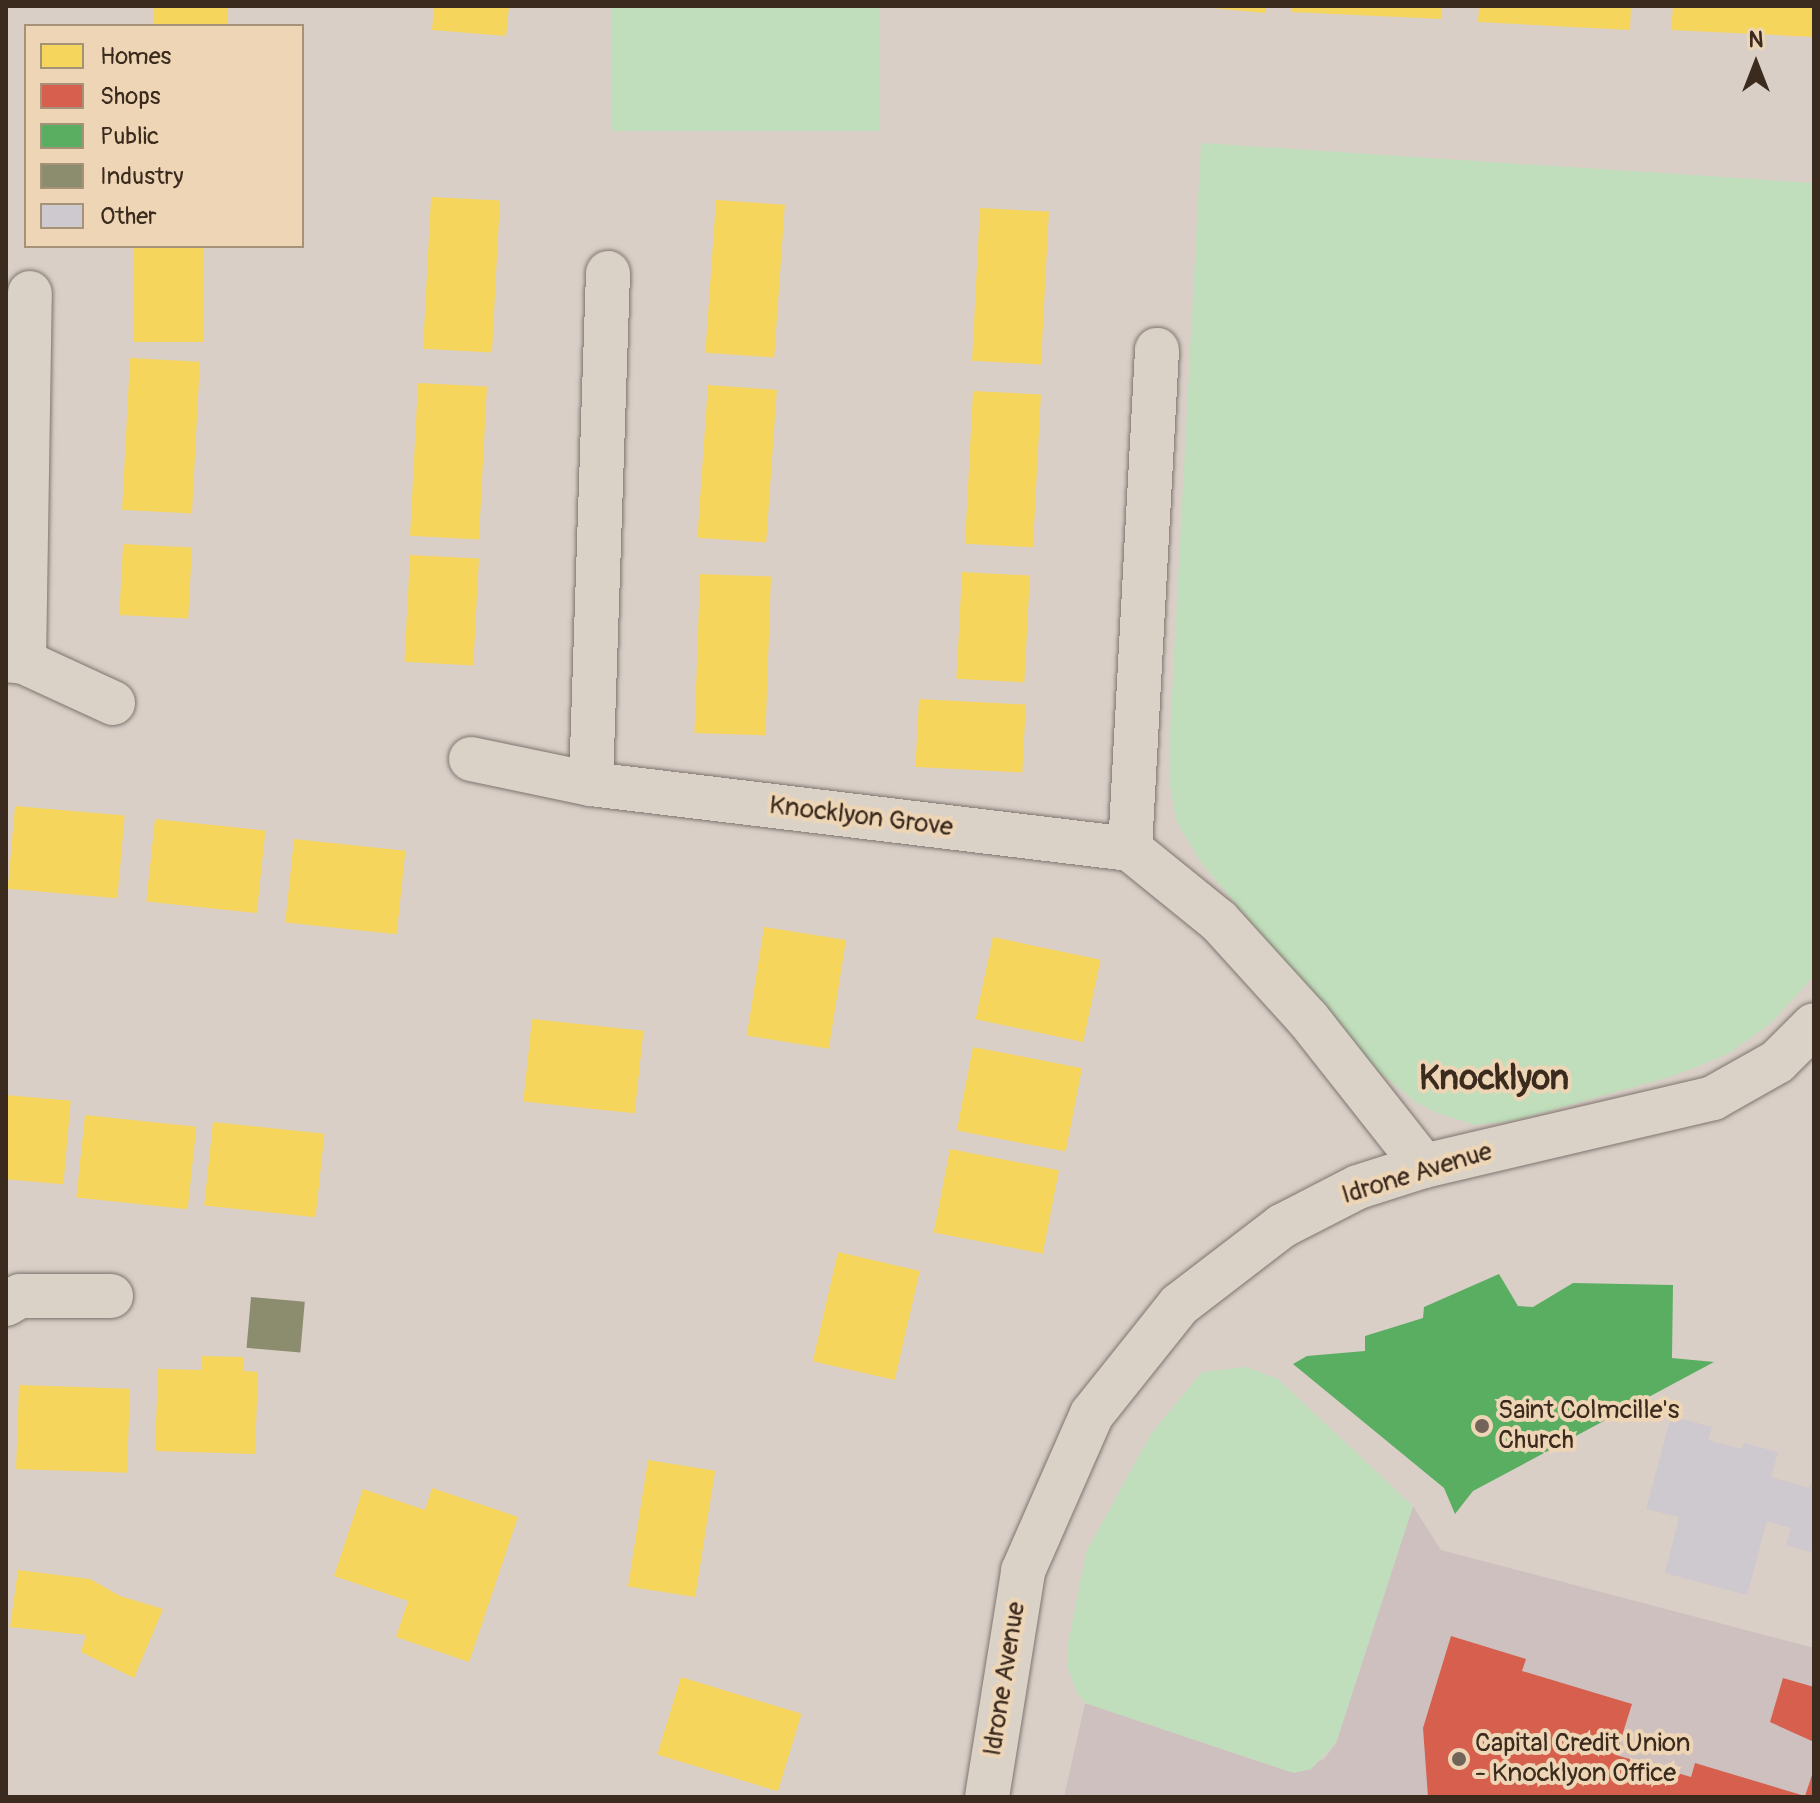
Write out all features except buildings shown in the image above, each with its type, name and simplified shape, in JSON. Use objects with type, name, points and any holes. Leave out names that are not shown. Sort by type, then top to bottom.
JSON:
[{"type":"street","points":[[591,784],[608,273]]},
{"type":"street","points":[[30,293],[15,661],[113,703]]},
{"type":"street","points":[[1157,350],[1130,849],[1219,921],[1308,1019],[1424,1166]]},
{"type":"street","name":"Knocklyon Grove","points":[[471,759],[591,784],[1130,849]]},
{"type":"street","name":"Idrone Avenue","points":[[987,1797],[1023,1571],[1092,1414],[1179,1305],[1282,1226],[1358,1187],[1424,1166],[1713,1098],[1777,1062],[1814,1025]]},
{"type":"street","points":[[6,1304],[20,1296],[111,1296]]},
{"type":"shaded area","points":[[1413,1506],[1441,1550],[1814,1648],[1814,1797],[1064,1797],[1085,1703],[1294,1773],[1324,1759],[1336,1743]]},
{"type":"green space","points":[[611,6],[880,6],[880,131],[611,131]]},
{"type":"green space","points":[[1201,143],[1814,183],[1814,976],[1770,1024],[1728,1054],[1673,1076],[1512,1121],[1475,1125],[1437,1113],[1414,1101],[1376,1069],[1202,864],[1176,821],[1169,779],[1170,732]]},
{"type":"green space","points":[[1247,1367],[1278,1379],[1413,1506],[1336,1743],[1311,1769],[1294,1773],[1085,1703],[1077,1693],[1067,1666],[1067,1649],[1086,1552],[1151,1434],[1202,1372]]},
{"type":"place","name":"Saint Colmcille's Church","points":[[1482,1426]]},
{"type":"place","name":"Capital Credit Union - Knocklyon Office","points":[[1459,1759]]},
{"type":"district","name":"Knocklyon","points":[[1494,1079]]}]
